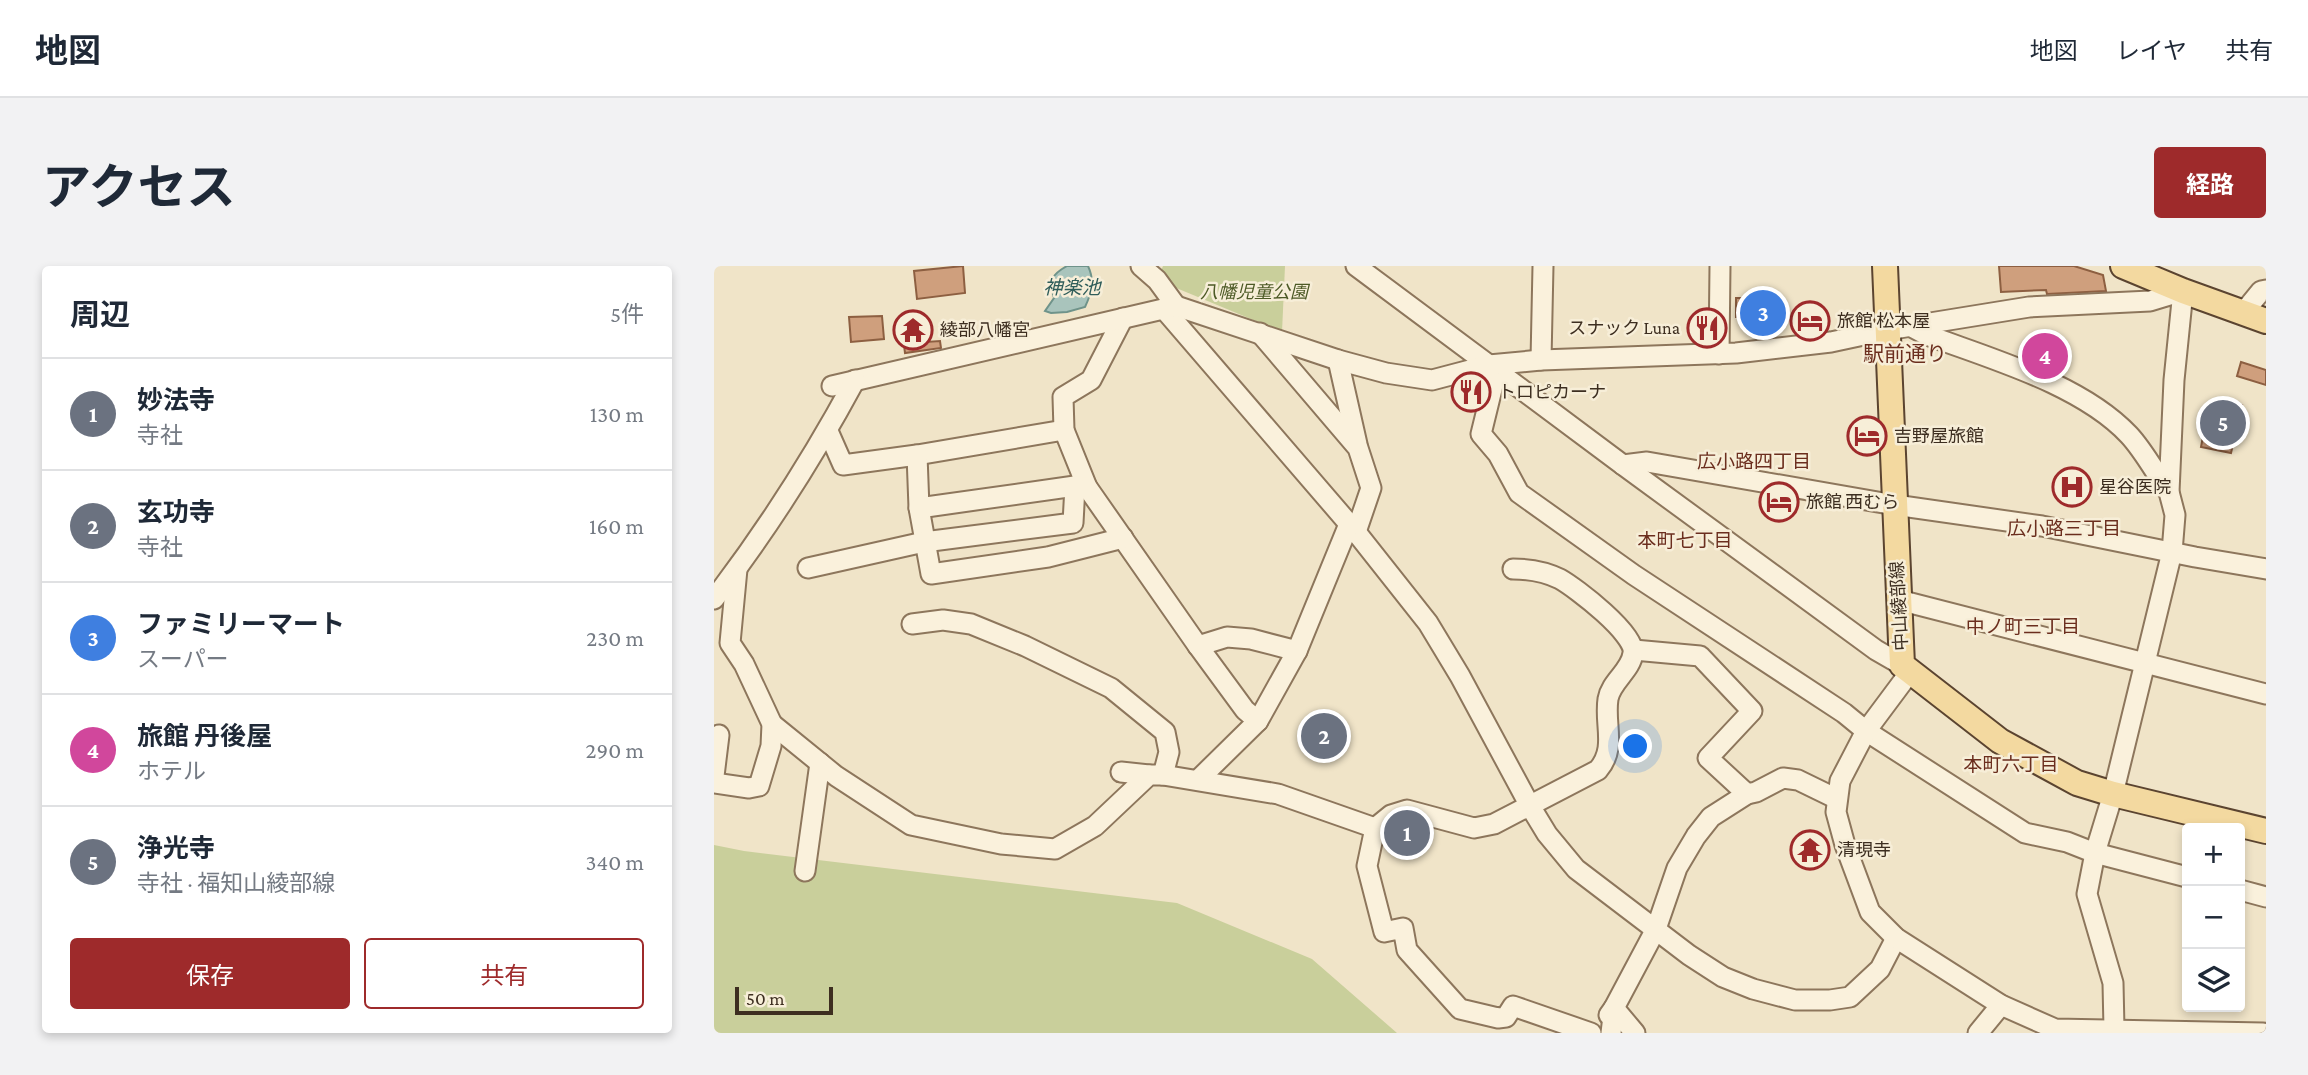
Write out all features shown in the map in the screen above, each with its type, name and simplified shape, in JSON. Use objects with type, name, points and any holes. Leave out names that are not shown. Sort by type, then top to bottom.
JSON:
[{"type":"main road","name":"中山綾部線","points":[[1885,266],[1899,600],[1906,668],[2000,741],[2077,783],[2266,831]]},
{"type":"main road","points":[[2136,268],[2183,292],[2255,317]]},
{"type":"street","points":[[1141,266],[1157,281],[1170,307],[1428,623],[1460,676],[1530,806],[1576,869],[1723,977],[1753,989],[1795,1000],[1850,997],[1880,969],[1896,938]]},
{"type":"street","points":[[1356,266],[1876,650],[1906,668],[1866,731],[1840,781],[1836,812],[1845,845],[1870,912],[1896,938],[2001,1005],[2054,1031],[2265,1033]]},
{"type":"street","points":[[1541,360],[1543,266]]},
{"type":"street","points":[[1718,354],[1720,266]]},
{"type":"street","points":[[2255,317],[2261,291],[2266,290]]},
{"type":"street","points":[[832,386],[1170,307],[1338,360],[1387,373],[1432,380],[1489,365],[1541,360],[1718,354],[1831,342],[2029,307],[2150,301],[2183,292],[2174,380],[2169,492],[2175,515],[2172,552],[2113,794],[2095,853],[2087,894],[2113,983],[2103,1031]]},
{"type":"street","points":[[1123,318],[1091,380],[1063,397],[1064,430],[1081,487],[1123,538],[1245,710],[1258,722]]},
{"type":"street","points":[[1912,327],[2044,378],[2098,409],[2129,435],[2169,492]]},
{"type":"street","points":[[1259,333],[1358,448]]},
{"type":"street","points":[[1198,780],[1258,722],[1297,651],[1370,488],[1338,360]]},
{"type":"street","points":[[1489,365],[1493,385],[1482,434],[1498,454],[1519,493],[1634,575],[1844,713],[1866,731],[2025,833],[2067,842],[2095,853],[2182,876]]},
{"type":"street","points":[[714,599],[737,569],[828,431],[855,380]]},
{"type":"street","points":[[828,431],[844,465],[916,456],[1064,430]]},
{"type":"street","points":[[916,456],[919,508],[931,574],[1029,561],[1123,538]]},
{"type":"street","points":[[1623,465],[1647,462],[1895,505],[2042,526],[2266,569]]},
{"type":"street","points":[[919,508],[1081,487]]},
{"type":"street","points":[[808,568],[924,542],[1073,523],[1081,487]]},
{"type":"street","points":[[737,569],[730,642],[744,664],[772,724],[836,776],[911,825],[1001,844],[1055,849],[1095,826],[1156,775],[1169,752],[1165,732],[1111,688],[1025,646],[971,624],[943,620],[912,624]]},
{"type":"street","points":[[1513,569],[1528,569],[1557,578],[1582,593],[1630,640],[1634,650],[1630,662],[1610,690],[1607,701],[1610,740],[1606,761],[1598,770],[1494,824],[1474,828],[1407,810],[1391,815],[1375,828],[1367,866],[1384,932],[1403,928],[1407,950],[1460,1009],[1498,1018],[1505,1025],[1513,1006],[1591,1033]]},
{"type":"street","points":[[1899,600],[2266,694]]},
{"type":"street","points":[[1198,646],[1227,637],[1251,639],[1297,651]]},
{"type":"street","points":[[1634,650],[1700,656],[1752,710],[1708,758],[1747,793]]},
{"type":"street","points":[[714,783],[749,788],[759,786],[771,746],[772,724]]},
{"type":"street","points":[[714,776],[719,735]]},
{"type":"street","points":[[805,871],[820,763]]},
{"type":"street","points":[[1121,772],[1198,780],[1278,794],[1375,828]]},
{"type":"street","points":[[1597,1033],[1614,1008],[1656,929],[1676,868],[1711,817],[1747,793],[1767,788],[1783,778],[1798,780],[1838,799]]},
{"type":"street","points":[[2245,891],[2266,897]]},
{"type":"street","points":[[1978,1033],[2001,1005]]},
{"type":"street","points":[[1611,1033],[1614,1008]]},
{"type":"street","points":[[1614,1008],[1635,1033]]},
{"type":"green space","name":"八幡児童公園","points":[[1163,266],[1285,266],[1282,332],[1157,280]]},
{"type":"green space","points":[[714,845],[744,851],[1177,903],[1312,959],[1397,1033],[714,1033]]},
{"type":"water","name":"神楽池","points":[[1067,266],[1088,266],[1092,286],[1085,307],[1067,312],[1045,311],[1054,298],[1053,279]]},
{"type":"building","points":[[963,266],[965,293],[917,299],[914,271]]},
{"type":"building","points":[[1999,266],[2074,266],[2103,275],[2106,291],[2047,294],[2046,290],[2001,292]]},
{"type":"building","points":[[1736,298],[1774,298],[1775,316],[1736,317]]},
{"type":"building","points":[[882,316],[884,339],[851,342],[849,317]]},
{"type":"building","points":[[926,338],[926,342],[940,341],[941,348],[905,353],[904,345],[909,344],[908,339]]},
{"type":"building","points":[[2241,362],[2266,370],[2266,385],[2237,376]]},
{"type":"building","points":[[2227,402],[2242,405],[2231,453],[2201,447],[2207,415],[2224,419]]},
{"type":"place","name":"ファミリーマート","points":[[1763,313]]},
{"type":"place","name":"旅館 松本屋","points":[[1810,321]]},
{"type":"place","name":"スナック Luna","points":[[1707,328]]},
{"type":"place","name":"綾部八幡宮","points":[[913,330]]},
{"type":"place","name":"旅館 丹後屋","points":[[2045,356]]},
{"type":"place","name":"トロピカーナ","points":[[1471,392]]},
{"type":"place","name":"浄光寺","points":[[2223,423]]},
{"type":"place","name":"吉野屋旅館","points":[[1867,436]]},
{"type":"place","name":"星谷医院","points":[[2072,487]]},
{"type":"place","name":"旅館 西むら","points":[[1779,502]]},
{"type":"place","name":"玄功寺","points":[[1324,736]]},
{"type":"place","name":"妙法寺","points":[[1407,833]]},
{"type":"place","name":"清現寺","points":[[1810,850]]},
{"type":"district","name":"駅前通り","points":[[1905,354]]},
{"type":"district","name":"広小路四丁目","points":[[1754,461]]},
{"type":"district","name":"広小路三丁目","points":[[2064,528]]},
{"type":"district","name":"本町七丁目","points":[[1685,540]]},
{"type":"district","name":"中ノ町三丁目","points":[[2023,626]]},
{"type":"district","name":"本町六丁目","points":[[2011,764]]}]
